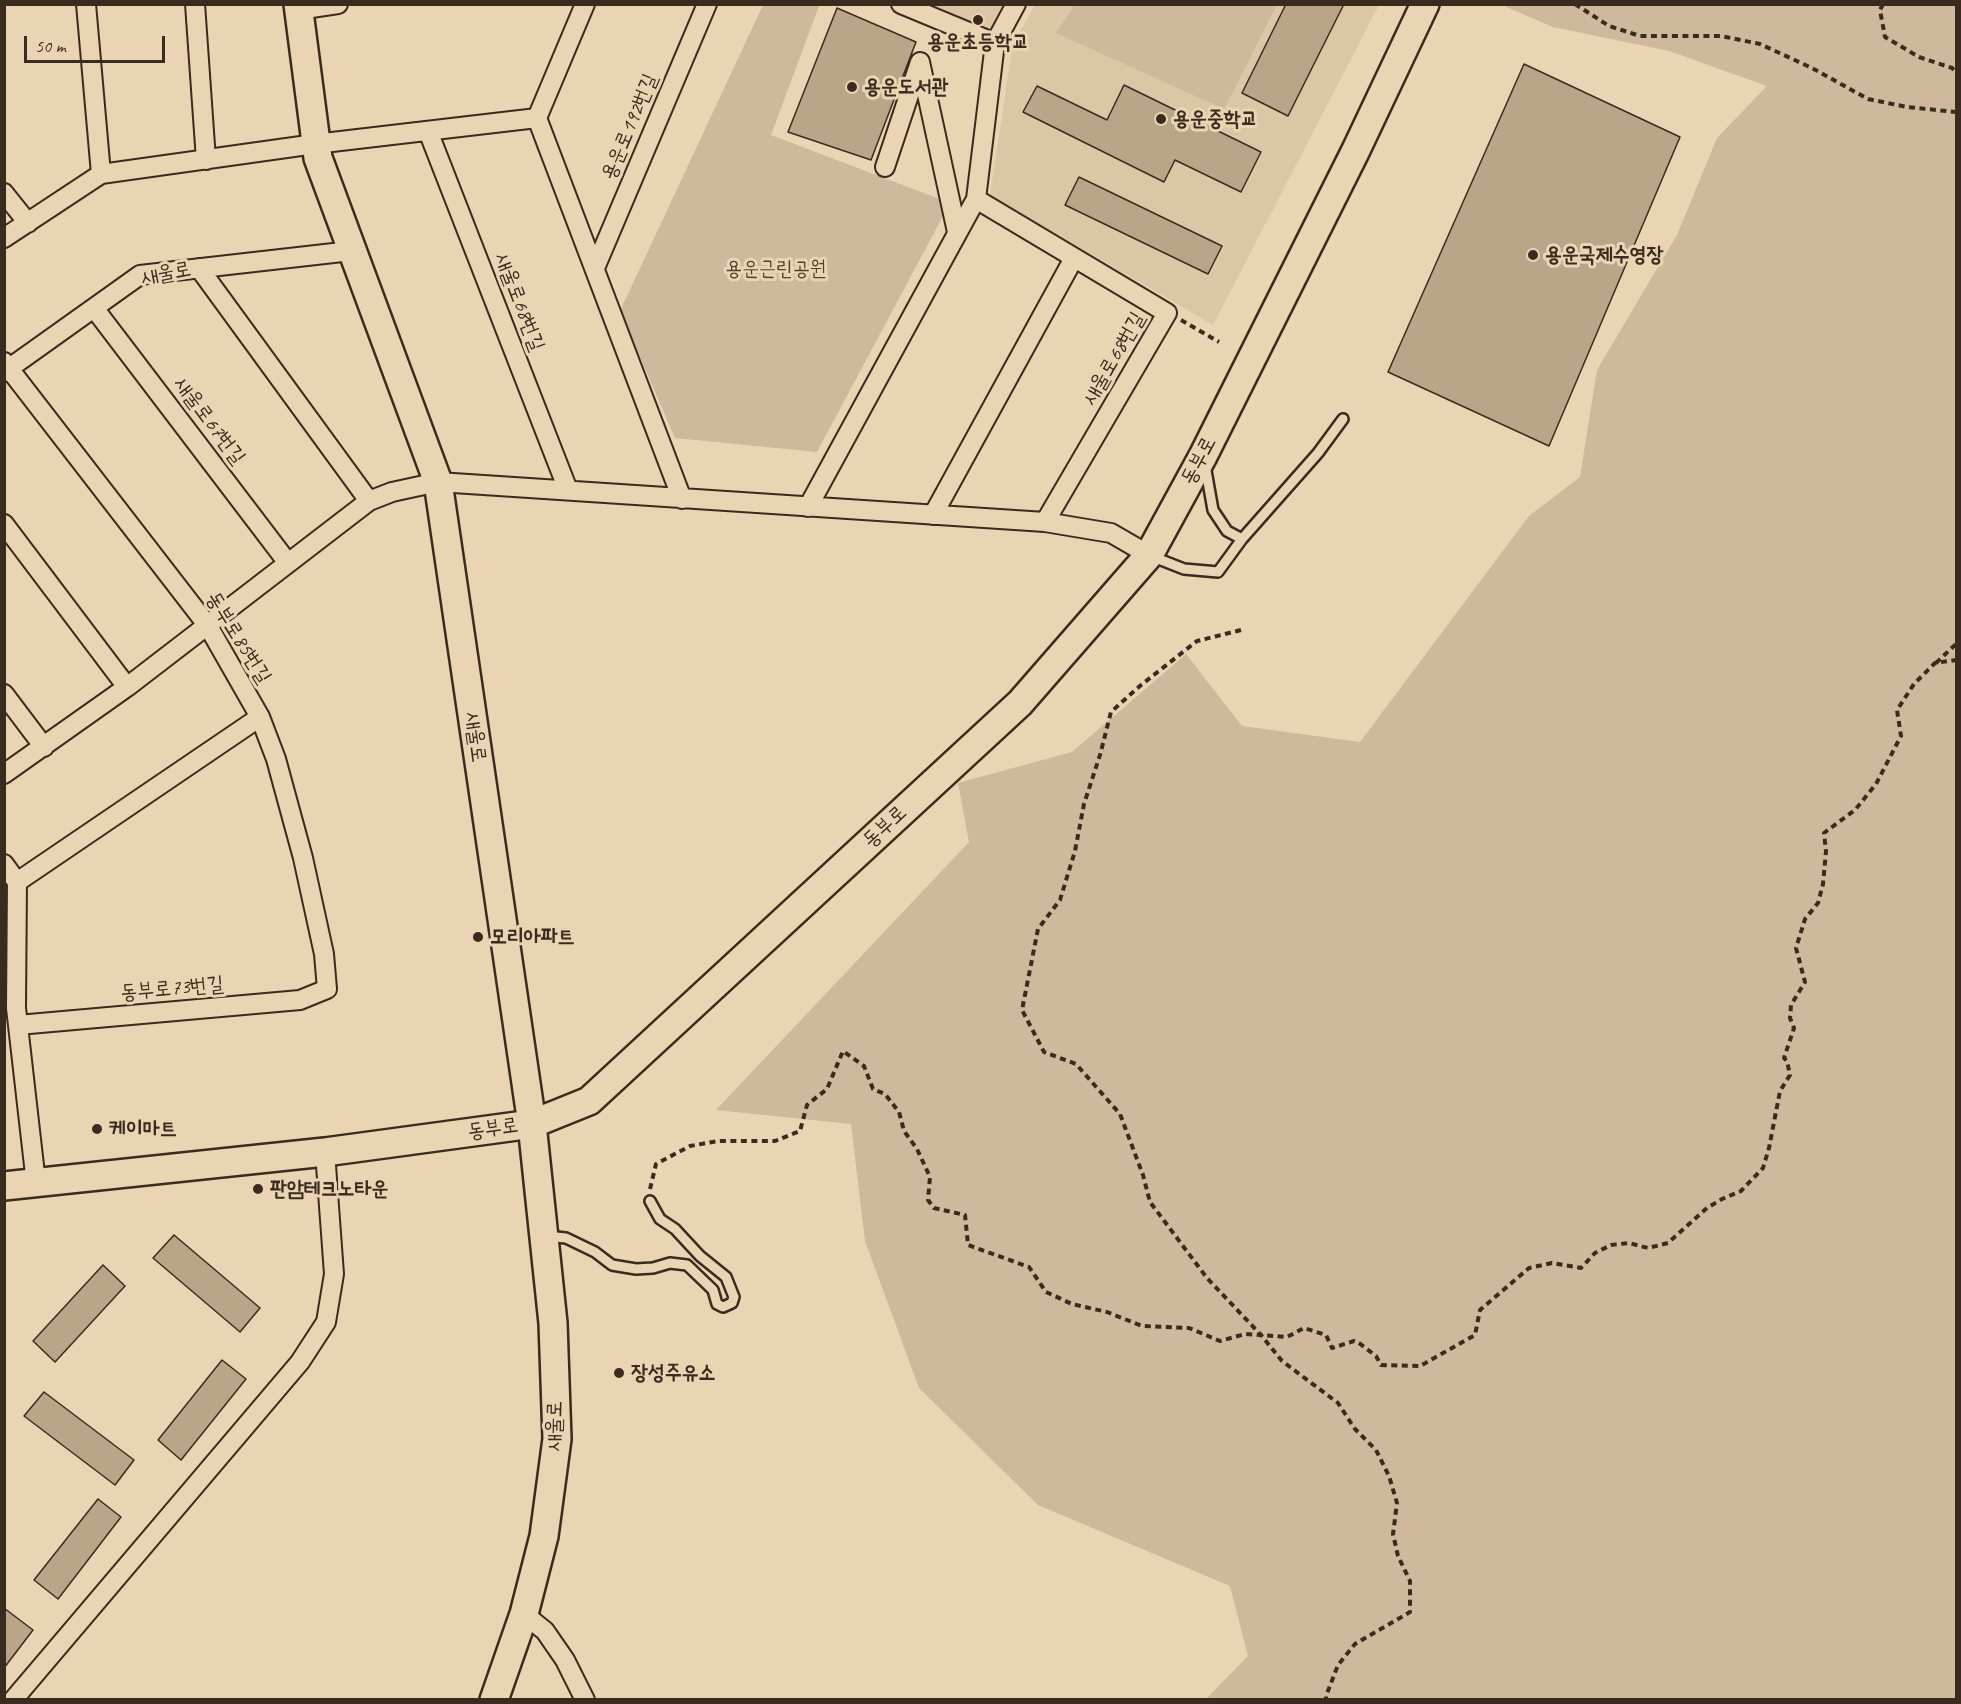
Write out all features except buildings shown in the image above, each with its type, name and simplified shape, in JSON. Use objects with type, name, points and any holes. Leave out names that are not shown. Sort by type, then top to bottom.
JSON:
[{"type":"main road","name":"동부로","points":[[4,1186],[325,1152],[532,1124],[589,1101],[1020,703],[1149,555],[1203,456],[1356,150],[1425,4]]},
{"type":"main road","name":"새울로","points":[[298,7],[318,158],[438,482],[532,1124],[554,1323],[557,1439],[544,1536],[524,1614],[494,1700]]},
{"type":"street","points":[[86,4],[101,174]]},
{"type":"street","points":[[195,4],[206,160]]},
{"type":"street","points":[[298,7],[338,4]]},
{"type":"street","points":[[585,4],[537,118],[682,499]]},
{"type":"street","name":"용운로192번길","points":[[595,268],[708,4]]},
{"type":"street","points":[[901,4],[995,43]]},
{"type":"street","points":[[808,507],[976,199],[995,43],[1016,4]]},
{"type":"street","points":[[885,167],[920,62],[957,232]]},
{"type":"street","points":[[4,238],[101,174],[315,144],[537,118]]},
{"type":"street","name":"새울로68번길","points":[[428,131],[568,490]]},
{"type":"street","points":[[4,193],[28,223]]},
{"type":"street","name":"새울로68번길","points":[[976,199],[1167,313],[1045,522]]},
{"type":"street","name":"새울로","points":[[6,367],[140,274],[351,251]]},
{"type":"street","points":[[933,515],[1074,258]]},
{"type":"street","points":[[199,268],[369,501]]},
{"type":"street","name":"새울로67번길","points":[[94,308],[288,562]]},
{"type":"street","name":"동부로85번길","points":[[6,367],[208,626],[260,717],[276,759],[303,858],[324,954],[327,989]]},
{"type":"street","points":[[4,774],[127,687],[369,501],[392,492],[438,482],[1045,522],[1110,533],[1149,555]]},
{"type":"street","points":[[4,524],[127,687]]},
{"type":"street","points":[[4,694],[44,747]]},
{"type":"street","points":[[17,882],[260,717]]},
{"type":"street","points":[[4,864],[17,882],[17,1017],[36,1182]]},
{"type":"street","name":"동부로73번길","points":[[17,1017],[300,1000],[327,989]]},
{"type":"street","points":[[4,993],[17,1017]]},
{"type":"street","points":[[14,1700],[300,1362],[326,1322],[334,1274],[325,1152]]},
{"type":"street","points":[[524,1614],[545,1631],[565,1660],[585,1700]]},
{"type":"lane","points":[[1149,555],[1184,569],[1218,572],[1242,539],[1318,453],[1343,419]]},
{"type":"lane","points":[[1203,456],[1214,510],[1227,531],[1242,539]]},
{"type":"lane","points":[[544,1236],[566,1238],[595,1252],[612,1265],[636,1269],[653,1268],[670,1263],[687,1265],[713,1290],[717,1304],[723,1307],[732,1303],[734,1297],[726,1277],[700,1256],[675,1229],[660,1219],[650,1201]]},
{"type":"path","points":[[1575,4],[1609,26],[1640,36],[1721,36],[1760,44],[1812,68],[1868,99],[1907,107],[1956,112]]},
{"type":"path","points":[[1883,4],[1880,10],[1885,37],[1919,57],[1952,68],[1956,72]]},
{"type":"path","points":[[1167,313],[1219,342]]},
{"type":"path","points":[[1241,630],[1197,641],[1110,712],[1100,755],[1084,804],[1075,852],[1060,900],[1038,929],[1022,1010],[1044,1052],[1076,1064],[1120,1114],[1143,1175],[1150,1202],[1207,1278],[1261,1335],[1282,1361],[1338,1403],[1355,1429],[1376,1450],[1389,1476],[1397,1503],[1393,1534],[1398,1556],[1410,1581],[1410,1612],[1355,1644],[1338,1665],[1326,1700]]},
{"type":"path","points":[[650,1201],[650,1189],[656,1164],[690,1146],[718,1141],[775,1141],[800,1131],[807,1105],[827,1089],[843,1051],[864,1066],[873,1089],[885,1094],[899,1112],[904,1131],[917,1149],[930,1177],[928,1200],[934,1208],[965,1215],[968,1245],[1029,1267],[1046,1292],[1072,1304],[1107,1312],[1142,1326],[1189,1328],[1220,1341],[1245,1334],[1287,1337],[1304,1328],[1326,1335],[1332,1348],[1354,1341],[1359,1343],[1376,1356],[1381,1365],[1420,1366],[1475,1335],[1480,1310],[1529,1268],[1552,1263],[1581,1268],[1595,1252],[1611,1245],[1629,1243],[1648,1248],[1668,1244],[1707,1208],[1722,1198],[1741,1191],[1763,1168],[1770,1148],[1780,1091],[1790,1075],[1787,1061],[1784,1058],[1794,1028],[1790,1018],[1791,1005],[1804,982],[1796,948],[1805,919],[1818,903],[1823,884],[1826,851],[1824,833],[1855,810],[1876,784],[1901,736],[1897,710],[1914,684],[1956,644]]},
{"type":"path","points":[[1935,663],[1956,660]]},
{"type":"shaded area","name":"용운초등학교","points":[[918,5],[1008,5],[993,36]]},
{"type":"shaded area","name":"용운중학교","points":[[1035,5],[1379,5],[1213,325],[990,195],[1013,43]]},
{"type":"green space","name":"용운근린공원","points":[[816,4],[819,6],[771,135],[950,203],[817,452],[675,438],[620,311],[763,5]]},
{"type":"green space","points":[[1075,4],[1277,5],[1224,109],[1056,33]]},
{"type":"green space","points":[[1502,5],[1956,5],[1956,1699],[1206,1699],[1248,1656],[1230,1586],[1038,1505],[919,1388],[865,1241],[851,1124],[716,1110],[969,842],[958,783],[1072,752],[1186,654],[1242,726],[1360,742],[1529,516],[1580,477],[1597,370],[1677,235],[1717,138],[1767,86],[1669,51],[1553,27]]},
{"type":"place","name":"용운초등학교","points":[[978,20]]},
{"type":"place","name":"용운도서관","points":[[852,87]]},
{"type":"place","name":"용운중학교","points":[[1161,119]]},
{"type":"place","name":"용운국제수영장","points":[[1533,255]]},
{"type":"place","name":"모리아파트","points":[[478,937]]},
{"type":"place","name":"케이마트","points":[[97,1129]]},
{"type":"place","name":"판암테크노타운","points":[[258,1189]]},
{"type":"place","name":"장성주유소","points":[[619,1373]]}]
